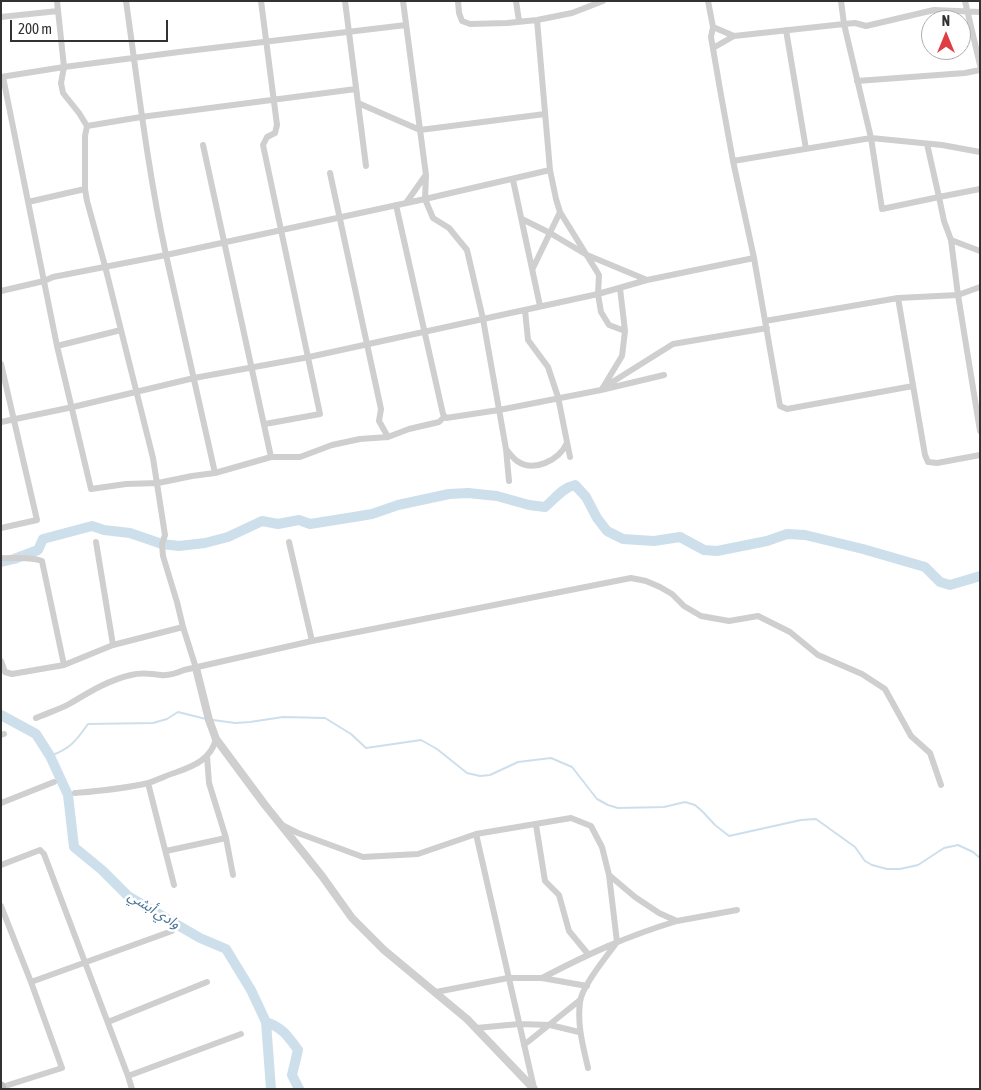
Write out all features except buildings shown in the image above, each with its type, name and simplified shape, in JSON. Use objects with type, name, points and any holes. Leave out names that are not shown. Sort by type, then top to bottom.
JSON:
[{"type":"street","points":[[57,1],[64,67],[61,83],[63,93],[87,126],[85,136],[85,189],[87,202],[105,266],[158,483],[165,535],[162,544],[162,556],[216,739],[265,805],[365,932],[476,1028],[534,1088]]},
{"type":"street","points":[[126,1],[157,213],[215,473]]},
{"type":"street","points":[[261,1],[277,129],[275,133],[264,140],[263,145],[320,414],[265,424]]},
{"type":"street","points":[[345,1],[366,166]]},
{"type":"street","points":[[403,1],[426,175],[425,200],[433,218],[450,228],[467,250],[499,410],[509,481]]},
{"type":"street","points":[[458,1],[462,20],[470,24],[537,20],[572,13],[603,1]]},
{"type":"street","points":[[516,1],[518,21]]},
{"type":"street","points":[[708,1],[713,27],[711,37],[733,161],[754,258],[780,406],[787,409],[913,386]]},
{"type":"street","points":[[841,1],[844,24],[871,138],[882,209],[980,189]]},
{"type":"street","points":[[1,17],[58,11]]},
{"type":"street","points":[[713,48],[734,36],[855,23],[866,26],[921,13]]},
{"type":"street","points":[[537,20],[550,170],[560,212],[599,275],[598,294],[601,312],[609,325],[624,331]]},
{"type":"street","points":[[406,25],[267,40],[2,77],[57,346],[92,489],[126,484],[158,483],[215,473],[272,457],[300,457],[342,443],[360,439],[388,437],[409,429],[439,422],[444,416]]},
{"type":"street","points":[[713,27],[734,36]]},
{"type":"street","points":[[786,30],[806,149]]},
{"type":"street","points":[[971,30],[980,65]]},
{"type":"street","points":[[857,81],[965,73],[980,70]]},
{"type":"street","points":[[87,126],[356,89]]},
{"type":"street","points":[[358,103],[420,130],[545,114]]},
{"type":"street","points":[[733,161],[871,138],[980,152]]},
{"type":"street","points":[[927,144],[944,221],[951,240],[980,431]]},
{"type":"street","points":[[203,145],[272,457]]},
{"type":"street","points":[[1,291],[44,281],[53,277],[225,243],[425,200],[550,170]]},
{"type":"street","points":[[330,172],[381,409],[379,421],[388,437]]},
{"type":"street","points":[[406,203],[426,175]]},
{"type":"street","points":[[513,180],[540,306]]},
{"type":"street","points":[[28,202],[85,189]]},
{"type":"street","points":[[396,205],[444,416]]},
{"type":"street","points":[[532,268],[560,212]]},
{"type":"street","points":[[522,219],[587,255],[647,280]]},
{"type":"street","points":[[951,240],[980,251]]},
{"type":"street","points":[[1,422],[194,378],[309,357],[482,320],[598,294],[647,280],[754,258]]},
{"type":"street","points":[[601,390],[673,344],[898,298],[958,295],[980,287]]},
{"type":"street","points":[[601,390],[622,356],[624,331],[620,288]]},
{"type":"street","points":[[898,298],[925,455],[928,462],[937,463],[980,455]]},
{"type":"street","points":[[525,310],[528,340],[548,367],[558,397],[570,457]]},
{"type":"street","points":[[57,346],[121,330]]},
{"type":"street","points":[[1,364],[37,520],[1,528]]},
{"type":"street","points":[[444,416],[448,418],[499,410],[601,390],[664,375]]},
{"type":"street","points":[[506,449],[518,462],[532,466],[547,464],[564,450],[567,442]]},
{"type":"street","points":[[96,542],[113,645]]},
{"type":"street","points":[[289,542],[312,641]]},
{"type":"street","points":[[1,558],[31,557],[42,561],[64,665]]},
{"type":"street","points":[[36,718],[70,704],[90,690],[115,679],[144,672],[167,675],[312,641],[631,578],[646,581],[672,594],[680,604],[701,616],[730,621],[758,616],[790,632],[818,655],[862,674],[885,689],[911,736],[930,753],[941,785]]},
{"type":"street","points":[[1,661],[5,672],[12,674],[64,665],[113,645],[183,628]]},
{"type":"street","points":[[75,793],[148,783],[197,764],[207,756],[216,739]]},
{"type":"street","points":[[207,756],[209,783],[226,838],[233,875]]},
{"type":"street","points":[[1,803],[54,782]]},
{"type":"street","points":[[148,783],[174,885]]},
{"type":"street","points":[[282,825],[298,833],[364,857],[418,854],[476,834],[571,818],[590,826],[602,847],[609,875],[617,942],[587,986],[580,1000],[524,1046]]},
{"type":"street","points":[[536,825],[545,881],[559,896],[570,931],[588,954]]},
{"type":"street","points":[[476,834],[534,1088]]},
{"type":"street","points":[[166,851],[226,838]]},
{"type":"street","points":[[1,865],[40,850],[43,852],[132,1089]]},
{"type":"street","points":[[609,875],[635,897],[659,913],[677,921]]},
{"type":"street","points":[[1,906],[32,982],[62,1068],[2,1087]]},
{"type":"street","points":[[542,978],[588,954],[641,932],[677,921],[737,910]]},
{"type":"street","points":[[32,982],[172,931]]},
{"type":"street","points":[[436,992],[508,978],[542,978],[587,986]]},
{"type":"street","points":[[108,1022],[207,982]]},
{"type":"street","points":[[580,1000],[580,1032],[588,1068]]},
{"type":"street","points":[[476,1028],[519,1024],[550,1025],[580,1032]]},
{"type":"street","points":[[128,1076],[241,1034]]},
{"type":"waterway","points":[[1,562],[38,550],[43,539],[92,526],[104,530],[130,533],[162,544],[179,546],[205,543],[228,537],[262,521],[278,524],[299,520],[310,524],[372,514],[398,505],[449,494],[468,493],[497,496],[529,505],[545,507],[562,491],[575,485],[586,497],[597,518],[607,531],[623,539],[654,541],[680,537],[704,550],[717,551],[767,541],[787,534],[805,535],[925,567],[940,582],[950,585],[980,576]]},
{"type":"waterway","points":[[50,756],[72,744],[88,724],[153,723],[167,719],[178,712],[206,719]]},
{"type":"waterway","name":"وادي أبشي","points":[[1,715],[36,734],[50,756],[68,795],[74,847],[102,870],[128,896],[200,938],[226,949],[251,990],[266,1022],[271,1089]]},
{"type":"waterway","points":[[213,720],[235,723],[283,717],[325,718],[351,734],[366,748],[421,740],[437,749],[467,773],[480,776],[490,775],[518,762],[551,758],[572,767],[597,799],[608,805],[618,808],[664,807],[685,802],[695,805],[729,836],[801,820],[816,819],[855,847],[865,861],[887,869],[900,869],[918,865],[944,848],[958,845],[973,852],[980,858]]},
{"type":"waterway","points":[[266,1022],[285,1033],[298,1050],[292,1075],[299,1089]]}]
